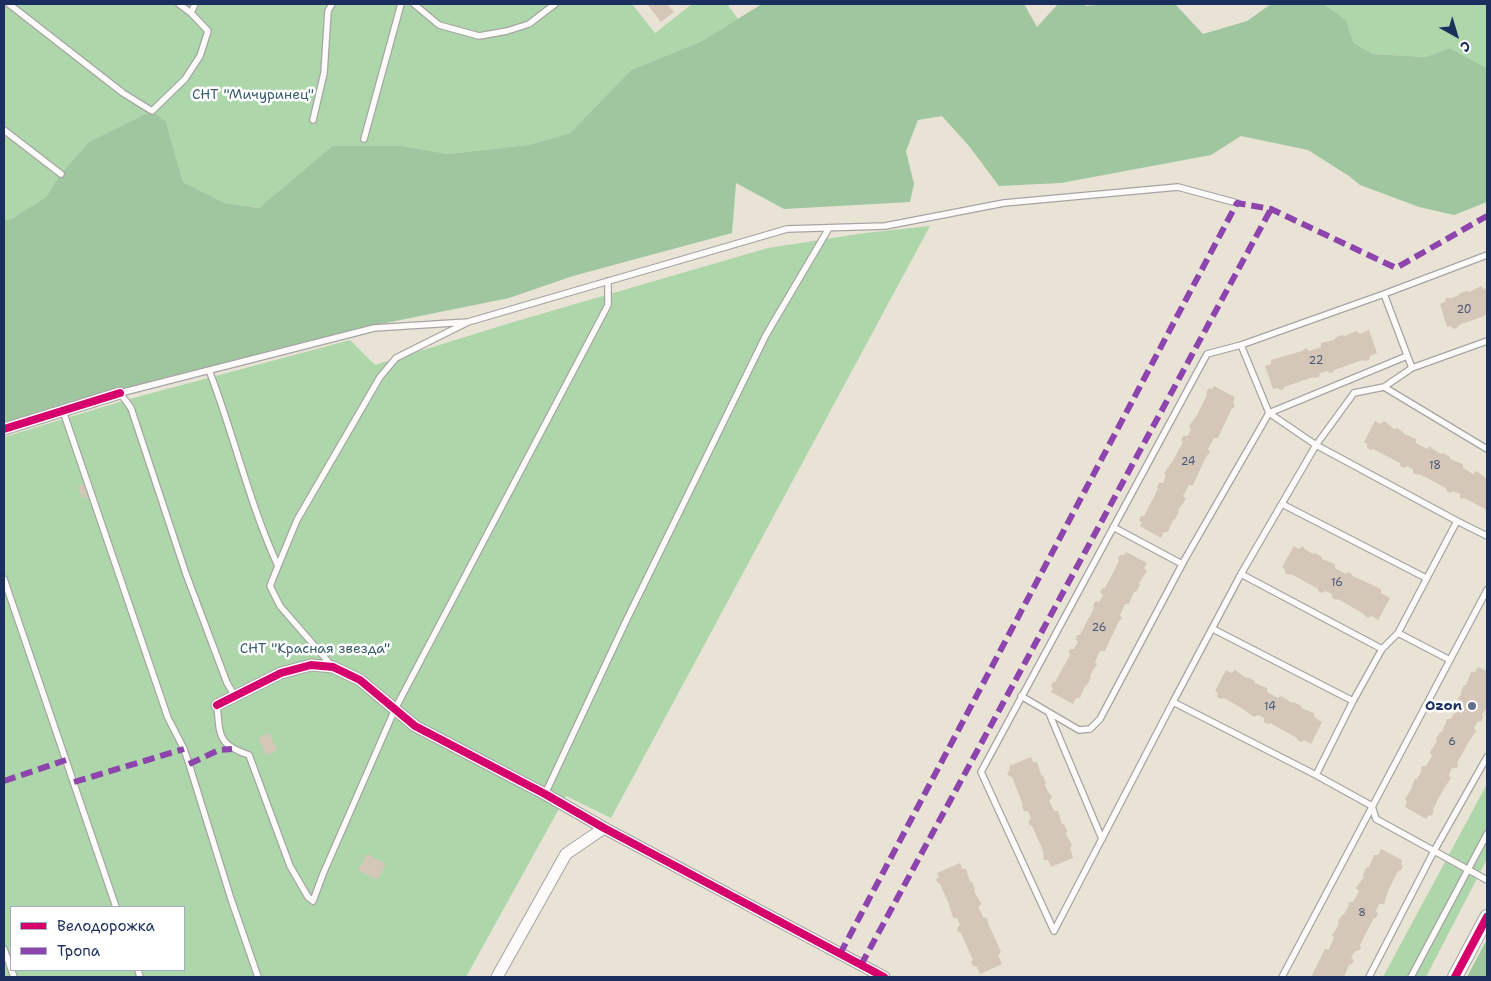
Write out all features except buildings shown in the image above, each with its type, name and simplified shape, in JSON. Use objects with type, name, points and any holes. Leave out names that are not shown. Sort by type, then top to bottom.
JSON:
[{"type":"street","points":[[4,429],[120,393]]},
{"type":"street","points":[[217,705],[282,673],[311,665],[333,667],[360,680],[415,726],[884,977]]},
{"type":"street","points":[[497,977],[566,854],[604,828]]},
{"type":"street","points":[[1455,977],[1487,917]]},
{"type":"lane","points":[[9,4],[123,93],[152,110],[185,79],[200,56],[208,31],[192,13],[179,4]]},
{"type":"lane","points":[[192,13],[195,4]]},
{"type":"lane","points":[[312,120],[324,73],[328,10],[332,4]]},
{"type":"lane","points":[[364,139],[401,4]]},
{"type":"lane","points":[[414,4],[439,25],[480,36],[530,24],[555,4]]},
{"type":"lane","points":[[4,130],[62,174]]},
{"type":"lane","points":[[333,667],[280,606],[270,586],[297,520],[380,377],[396,358],[468,322],[787,229],[885,226],[1004,204],[1178,187],[1237,203]]},
{"type":"lane","points":[[545,794],[626,621],[766,335],[829,228]]},
{"type":"lane","points":[[1487,254],[1384,294],[1241,345],[1207,354],[981,772],[1054,931],[1241,574],[1316,446],[1354,393],[1384,387],[1412,368],[1487,341]]},
{"type":"lane","points":[[217,705],[220,736],[232,750],[249,755],[290,866],[308,897],[313,901],[395,709],[608,304],[608,281]]},
{"type":"lane","points":[[1384,294],[1412,368]]},
{"type":"lane","points":[[235,696],[227,682],[186,574],[131,408],[120,393],[374,328],[468,322]]},
{"type":"lane","points":[[1241,345],[1269,413],[1316,446],[1487,536]]},
{"type":"lane","points":[[1021,696],[1079,730],[1090,729],[1100,719],[1182,564],[1269,413],[1407,356]]},
{"type":"lane","points":[[209,370],[220,397],[250,499],[278,566]]},
{"type":"lane","points":[[1384,387],[1487,449]]},
{"type":"lane","points":[[63,411],[168,718],[184,749],[191,769],[231,900],[258,977]]},
{"type":"lane","points":[[1282,504],[1426,578]]},
{"type":"lane","points":[[1316,775],[1353,701],[1382,649],[1398,633],[1457,521]]},
{"type":"lane","points":[[1113,527],[1182,564]]},
{"type":"lane","points":[[1241,574],[1382,649]]},
{"type":"lane","points":[[4,579],[116,906]]},
{"type":"lane","points":[[1282,977],[1487,590]]},
{"type":"lane","points":[[1213,628],[1353,701]]},
{"type":"lane","points":[[1398,633],[1450,660]]},
{"type":"lane","points":[[1173,702],[1316,775],[1372,806],[1376,819],[1487,880]]},
{"type":"lane","points":[[1049,713],[1102,838]]},
{"type":"lane","points":[[1369,977],[1434,851],[1487,757]]},
{"type":"lane","points":[[1411,977],[1487,834]]},
{"type":"lane","points":[[4,949],[10,966]]},
{"type":"green space","name":"СНТ \"Мичуринец\"","points":[[4,4],[632,4],[655,33],[692,4],[727,4],[738,19],[702,41],[631,70],[570,133],[528,145],[448,154],[403,146],[272,198],[259,208],[225,203],[183,182],[166,122],[62,174],[46,197],[11,219],[4,220]]},
{"type":"green space","points":[[762,4],[1024,4],[1037,27],[1058,4],[1084,4],[1086,6],[1108,4],[1175,4],[1203,34],[1247,21],[1271,4],[1324,4],[1346,20],[1354,43],[1373,54],[1425,57],[1450,48],[1487,68],[1487,202],[1454,215],[1419,207],[1360,185],[1308,150],[1241,136],[1211,155],[1061,183],[999,186],[969,146],[942,116],[918,120],[906,151],[914,184],[910,202],[784,209],[736,183],[732,233],[573,276],[509,298],[366,327],[301,343],[176,375],[4,423],[4,220],[11,219],[46,197],[61,174],[89,142],[152,111],[166,122],[183,182],[225,203],[259,208],[333,146],[403,146],[448,154],[528,145],[570,133],[631,70],[702,41]]},
{"type":"green space","points":[[1324,4],[1487,4],[1487,68],[1450,48],[1425,57],[1373,54],[1354,43],[1346,20]]},
{"type":"green space","name":"СНТ \"Красная звезда\"","points":[[930,226],[611,818],[566,796],[466,977],[4,977],[4,437],[126,400],[350,340],[375,365],[510,323],[768,248],[865,233]]},
{"type":"green space","points":[[1487,784],[1487,859],[1426,977],[1383,977]]},
{"type":"green space","points":[[1487,939],[1487,977],[1467,977]]},
{"type":"marked path","points":[[840,954],[1237,203],[1271,209],[1396,268],[1487,216]]},
{"type":"marked path","points":[[861,965],[1271,209]]},
{"type":"marked path","points":[[74,782],[184,749]]},
{"type":"marked path","points":[[189,764],[219,750],[232,749]]},
{"type":"marked path","points":[[4,781],[66,760]]},
{"type":"cycle path","points":[[4,429],[120,393]]},
{"type":"cycle path","points":[[217,705],[281,673],[311,665],[333,667],[360,680],[415,726],[884,977]]},
{"type":"cycle path","points":[[1455,977],[1487,917]]},
{"type":"place","name":"Ozon","points":[[1472,706]]}]
